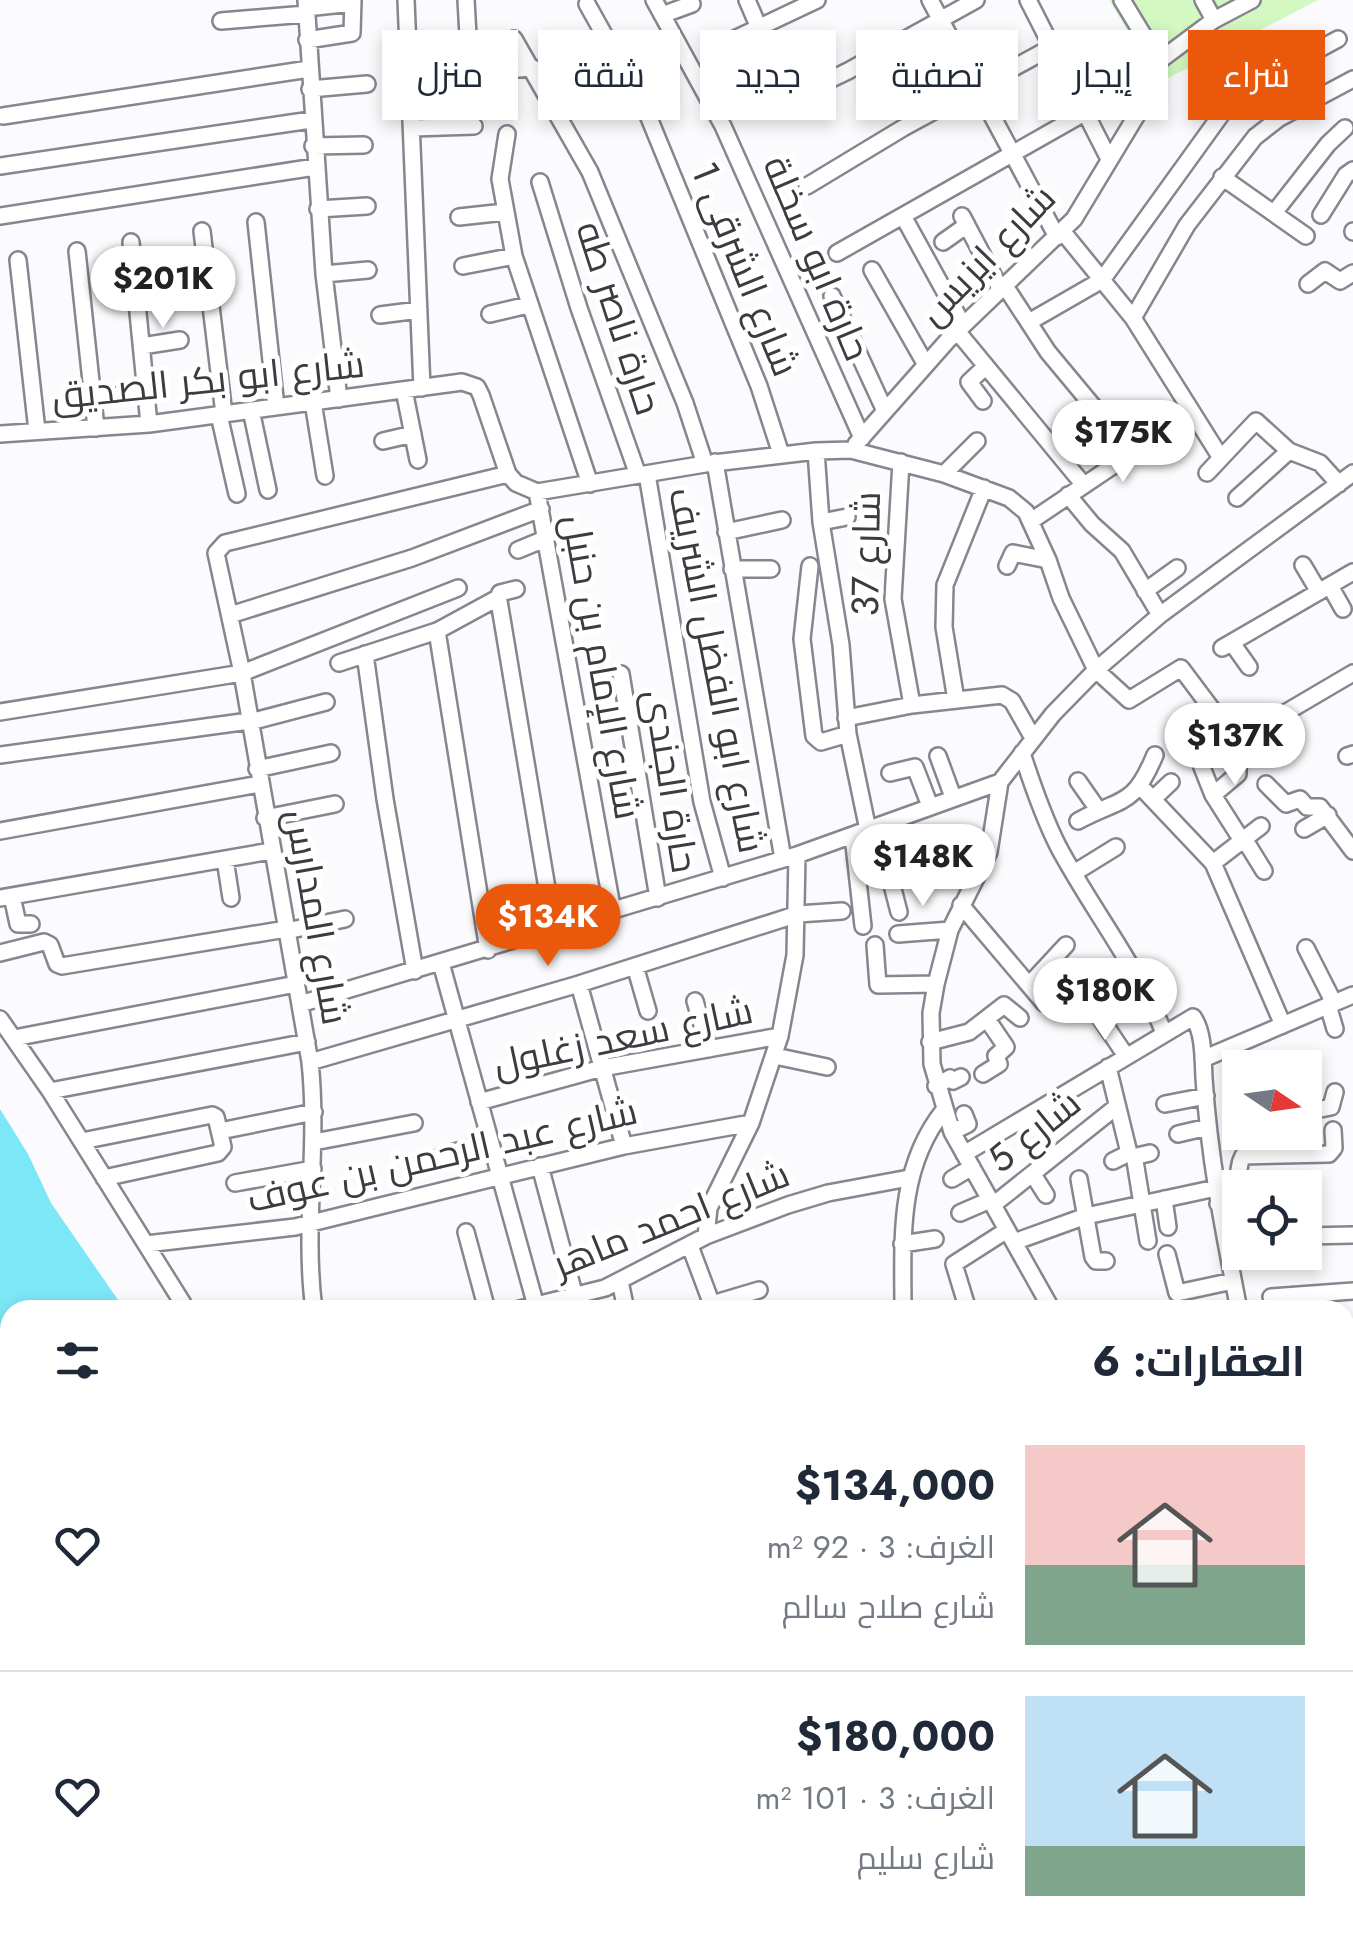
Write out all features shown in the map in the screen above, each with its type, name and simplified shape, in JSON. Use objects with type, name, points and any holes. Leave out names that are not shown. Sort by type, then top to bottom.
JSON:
[{"type":"street","points":[[406,0],[408,30]]},
{"type":"street","points":[[466,0],[468,30]]},
{"type":"street","name":"حارة ابو سخلة","points":[[654,0],[723,126],[765,217],[856,444]]},
{"type":"street","points":[[746,0],[758,28]]},
{"type":"street","points":[[754,30],[817,0]]},
{"type":"street","points":[[930,0],[946,30]]},
{"type":"street","points":[[836,77],[976,0]]},
{"type":"street","points":[[1028,0],[1043,30]]},
{"type":"street","points":[[1122,0],[1159,61],[1214,20],[1252,0]]},
{"type":"street","points":[[1203,0],[1214,20]]},
{"type":"street","points":[[221,21],[353,1],[352,33],[307,40]]},
{"type":"street","name":"شارع الشرقى 1","points":[[587,4],[645,108],[759,386],[781,454]]},
{"type":"street","points":[[662,16],[692,4]]},
{"type":"street","points":[[306,7],[318,210],[340,399]]},
{"type":"street","points":[[1029,322],[1102,280],[1236,94],[1338,39]]},
{"type":"street","name":"شارع ابو الفضل الشريف","points":[[518,45],[590,172],[710,463],[790,857],[798,914],[795,956],[780,1036],[752,1123],[709,1208],[706,1236]]},
{"type":"street","points":[[518,69],[532,68]]},
{"type":"street","points":[[3,116],[309,69]]},
{"type":"street","points":[[1133,318],[1188,225],[1265,127],[1353,79]]},
{"type":"street","points":[[310,89],[367,84]]},
{"type":"street","points":[[0,166],[311,120]]},
{"type":"street","points":[[413,120],[422,388]]},
{"type":"street","points":[[807,186],[921,120]]},
{"type":"street","points":[[993,120],[1060,235],[1133,318],[1221,458]]},
{"type":"street","points":[[837,252],[1072,120]]},
{"type":"street","points":[[1090,120],[1109,159]]},
{"type":"street","name":"شارع ايزيس","points":[[856,444],[960,328],[1060,235],[1083,206],[1133,120]]},
{"type":"street","points":[[413,128],[474,126]]},
{"type":"street","points":[[1274,214],[1345,128]]},
{"type":"street","points":[[507,134],[500,179],[514,256],[590,484]]},
{"type":"street","points":[[313,146],[364,144]]},
{"type":"street","points":[[0,216],[315,167]]},
{"type":"street","points":[[1320,215],[1346,174],[1353,170]]},
{"type":"street","points":[[1222,177],[1306,236]]},
{"type":"street","name":"حارة ناصر طه","points":[[540,182],[579,308],[642,474]]},
{"type":"street","points":[[318,210],[367,206]]},
{"type":"street","points":[[459,217],[505,212]]},
{"type":"street","points":[[903,216],[960,328],[986,366],[1084,484]]},
{"type":"street","points":[[943,242],[964,221],[1003,288],[1048,352],[1132,453]]},
{"type":"street","points":[[256,222],[276,407]]},
{"type":"street","points":[[202,231],[221,414],[237,494]]},
{"type":"street","points":[[131,242],[149,424]]},
{"type":"street","points":[[77,251],[96,428]]},
{"type":"street","points":[[463,266],[514,256]]},
{"type":"street","points":[[18,260],[38,431]]},
{"type":"street","points":[[324,274],[368,270]]},
{"type":"street","points":[[872,270],[926,365]]},
{"type":"street","points":[[1308,284],[1325,271],[1340,281],[1353,273]]},
{"type":"street","points":[[136,288],[172,281]]},
{"type":"street","points":[[832,296],[885,412]]},
{"type":"street","points":[[490,314],[528,304]]},
{"type":"street","points":[[380,315],[419,310]]},
{"type":"street","points":[[142,346],[180,340]]},
{"type":"street","points":[[983,401],[969,382],[986,366]]},
{"type":"street","name":"شارع ابو بكر الصديق","points":[[0,434],[149,424],[462,382],[477,388],[508,474]]},
{"type":"street","points":[[404,390],[418,460]]},
{"type":"street","points":[[93,399],[146,392]]},
{"type":"street","points":[[313,402],[325,476]]},
{"type":"street","points":[[251,410],[268,490]]},
{"type":"street","points":[[1030,522],[1132,453],[1195,418]]},
{"type":"street","points":[[1207,473],[1256,422],[1289,451],[1320,463],[1339,484]]},
{"type":"street","points":[[382,441],[413,434]]},
{"type":"street","points":[[944,474],[977,441]]},
{"type":"street","points":[[230,614],[412,558],[539,501],[590,484],[856,444],[1019,504],[1096,670],[1131,700],[1181,668],[1238,744],[1238,774],[1213,794]]},
{"type":"street","points":[[816,451],[821,522],[839,626],[847,726],[866,831],[899,912]]},
{"type":"street","points":[[1238,498],[1289,451]]},
{"type":"street","name":"شارع 37","points":[[901,462],[893,599],[912,705]]},
{"type":"street","points":[[508,474],[539,501]]},
{"type":"street","name":"شارع المدارس","points":[[314,1300],[310,1223],[314,1112],[310,1062],[242,673],[216,553],[225,543],[508,474]]},
{"type":"street","name":"شارع ابو الفضل الشريف","points":[[642,474],[702,802],[723,878]]},
{"type":"street","points":[[1046,1300],[952,1132],[936,1086],[930,1042],[936,984],[950,930],[989,852],[1000,782],[1096,670],[1160,615],[1353,474]]},
{"type":"street","points":[[956,700],[944,627],[945,585],[984,488]]},
{"type":"street","points":[[1068,496],[1122,551],[1160,615]]},
{"type":"street","name":"شارع الإمام بن حنبل","points":[[539,501],[613,912]]},
{"type":"street","points":[[821,522],[847,517]]},
{"type":"street","points":[[726,532],[782,520]]},
{"type":"street","points":[[518,550],[546,538]]},
{"type":"street","points":[[1006,566],[1010,556],[1018,552],[1048,560]]},
{"type":"street","points":[[1303,565],[1337,578]]},
{"type":"street","points":[[810,566],[802,639],[814,736],[822,742],[847,726],[912,705],[1006,696],[1034,738]]},
{"type":"street","points":[[1145,590],[1177,568]]},
{"type":"street","points":[[732,570],[771,570]]},
{"type":"street","points":[[1337,578],[1343,609]]},
{"type":"street","points":[[1249,666],[1227,646],[1337,578]]},
{"type":"street","points":[[0,712],[242,673],[458,588]]},
{"type":"street","points":[[516,589],[502,592],[498,600],[554,930]]},
{"type":"street","points":[[339,664],[437,631],[498,600]]},
{"type":"street","points":[[1276,618],[1286,635]]},
{"type":"street","points":[[437,631],[488,950]]},
{"type":"street","points":[[365,654],[415,971]]},
{"type":"street","name":"حارة الجندى","points":[[621,674],[658,898]]},
{"type":"street","points":[[1273,720],[1350,681]]},
{"type":"street","points":[[0,755],[249,722],[326,702]]},
{"type":"street","points":[[1022,752],[1043,812],[1074,873],[1129,959],[1164,1033]]},
{"type":"street","points":[[1196,752],[1213,794],[1264,871]]},
{"type":"street","points":[[0,830],[258,776],[331,753]]},
{"type":"street","points":[[938,756],[954,797]]},
{"type":"street","points":[[1078,821],[1129,797],[1141,787],[1155,756]]},
{"type":"street","points":[[890,772],[916,767],[930,806]]},
{"type":"street","points":[[1078,780],[1099,810]]},
{"type":"street","points":[[300,1004],[790,857],[1000,782]]},
{"type":"street","points":[[1153,799],[1171,782]]},
{"type":"street","points":[[1266,784],[1282,803],[1300,799],[1308,806],[1317,805],[1353,851]]},
{"type":"street","points":[[1141,787],[1213,864],[1282,1024]]},
{"type":"street","points":[[266,818],[335,804]]},
{"type":"street","points":[[1304,829],[1328,815]]},
{"type":"street","points":[[1213,864],[1261,826]]},
{"type":"street","points":[[863,926],[866,831]]},
{"type":"street","points":[[1074,873],[1116,846]]},
{"type":"street","points":[[31,924],[18,924],[6,897],[271,851]]},
{"type":"street","points":[[225,859],[231,898]]},
{"type":"street","points":[[961,905],[1044,1003]]},
{"type":"street","points":[[310,1062],[578,984],[798,914],[842,910]]},
{"type":"street","points":[[0,953],[44,942],[52,947],[62,966],[345,919]]},
{"type":"street","points":[[898,934],[950,930]]},
{"type":"street","points":[[1028,985],[1065,947],[1049,935]]},
{"type":"street","points":[[876,944],[878,984],[936,984]]},
{"type":"street","points":[[1306,948],[1331,1004],[1335,1029]]},
{"type":"street","points":[[981,959],[998,952]]},
{"type":"street","points":[[1051,961],[1077,984],[1126,1056]]},
{"type":"street","points":[[441,963],[500,1176],[527,1300]]},
{"type":"street","points":[[635,966],[648,1011]]},
{"type":"street","points":[[14,1038],[296,984]]},
{"type":"street","points":[[578,984],[624,1146]]},
{"type":"street","points":[[1203,1059],[1353,995]]},
{"type":"street","points":[[696,1001],[708,1049]]},
{"type":"street","points":[[930,1042],[969,1032],[1004,1005],[1020,1018]]},
{"type":"street","points":[[952,1178],[968,1160],[1108,1067],[1193,1018],[1198,1022],[1208,1126],[1222,1210]]},
{"type":"street","points":[[0,1019],[50,1091],[180,1300]]},
{"type":"street","points":[[983,1074],[999,1064],[996,1056],[1006,1047],[987,1019]]},
{"type":"street","name":"شارع سعد زغلول","points":[[480,1102],[602,1068],[780,1036]]},
{"type":"street","points":[[50,1091],[306,1042]]},
{"type":"street","points":[[775,1056],[827,1067]]},
{"type":"street","points":[[1108,1067],[1116,1107],[1139,1147],[1136,1158],[1148,1240]]},
{"type":"street","points":[[936,1086],[950,1078],[953,1082],[962,1078]]},
{"type":"street","points":[[1322,1109],[1331,1107],[1334,1092]]},
{"type":"street","points":[[1165,1104],[1206,1096]]},
{"type":"street","name":"شارع 5","points":[[960,1213],[992,1203],[1034,1176],[1116,1107]]},
{"type":"street","points":[[904,1300],[902,1244],[910,1178],[926,1136],[944,1110]]},
{"type":"street","points":[[220,1131],[314,1112]]},
{"type":"street","points":[[952,1132],[967,1125],[964,1114]]},
{"type":"street","points":[[82,1141],[216,1117],[222,1147],[218,1154],[104,1178]]},
{"type":"street","points":[[314,1142],[414,1123]]},
{"type":"street","name":"شارع عبد الرحمن بن عوف","points":[[146,1244],[310,1223],[624,1146],[752,1123]]},
{"type":"street","points":[[1178,1134],[1208,1126]]},
{"type":"street","points":[[965,1300],[954,1264],[1010,1236],[1164,1199],[1217,1196],[1235,1201],[1241,1158],[1331,1153],[1333,1130]]},
{"type":"street","points":[[442,1156],[490,1143]]},
{"type":"street","points":[[1114,1161],[1139,1147]]},
{"type":"street","points":[[1259,1150],[1260,1154]]},
{"type":"street","points":[[1307,1150],[1307,1154]]},
{"type":"street","points":[[1289,1154],[1290,1170]]},
{"type":"street","points":[[540,1166],[575,1298]]},
{"type":"street","points":[[235,1183],[313,1169]]},
{"type":"street","points":[[1034,1176],[1046,1196]]},
{"type":"street","name":"شارع احمد ماهر","points":[[566,1300],[620,1281],[706,1236],[828,1193],[910,1178]]},
{"type":"street","points":[[1079,1180],[1093,1257],[1099,1262],[1106,1261]]},
{"type":"street","points":[[1164,1199],[1168,1226]]},
{"type":"street","points":[[466,1232],[484,1300]]},
{"type":"street","points":[[1322,1236],[1353,1236]]},
{"type":"street","points":[[902,1244],[935,1239]]},
{"type":"street","points":[[690,1246],[710,1300]]},
{"type":"street","points":[[1166,1254],[1176,1293],[1234,1281]]},
{"type":"street","points":[[1234,1270],[1237,1300]]},
{"type":"street","points":[[620,1281],[624,1300]]},
{"type":"street","points":[[732,1300],[759,1290]]},
{"type":"street","points":[[1271,1298],[1353,1292]]},
{"type":"green space","points":[[1109,0],[1318,0],[1261,30],[1188,30],[1188,68],[1168,78],[1168,30],[1127,30]]},
{"type":"water","points":[[0,1109],[28,1154],[51,1203],[118,1300],[0,1300]]}]
